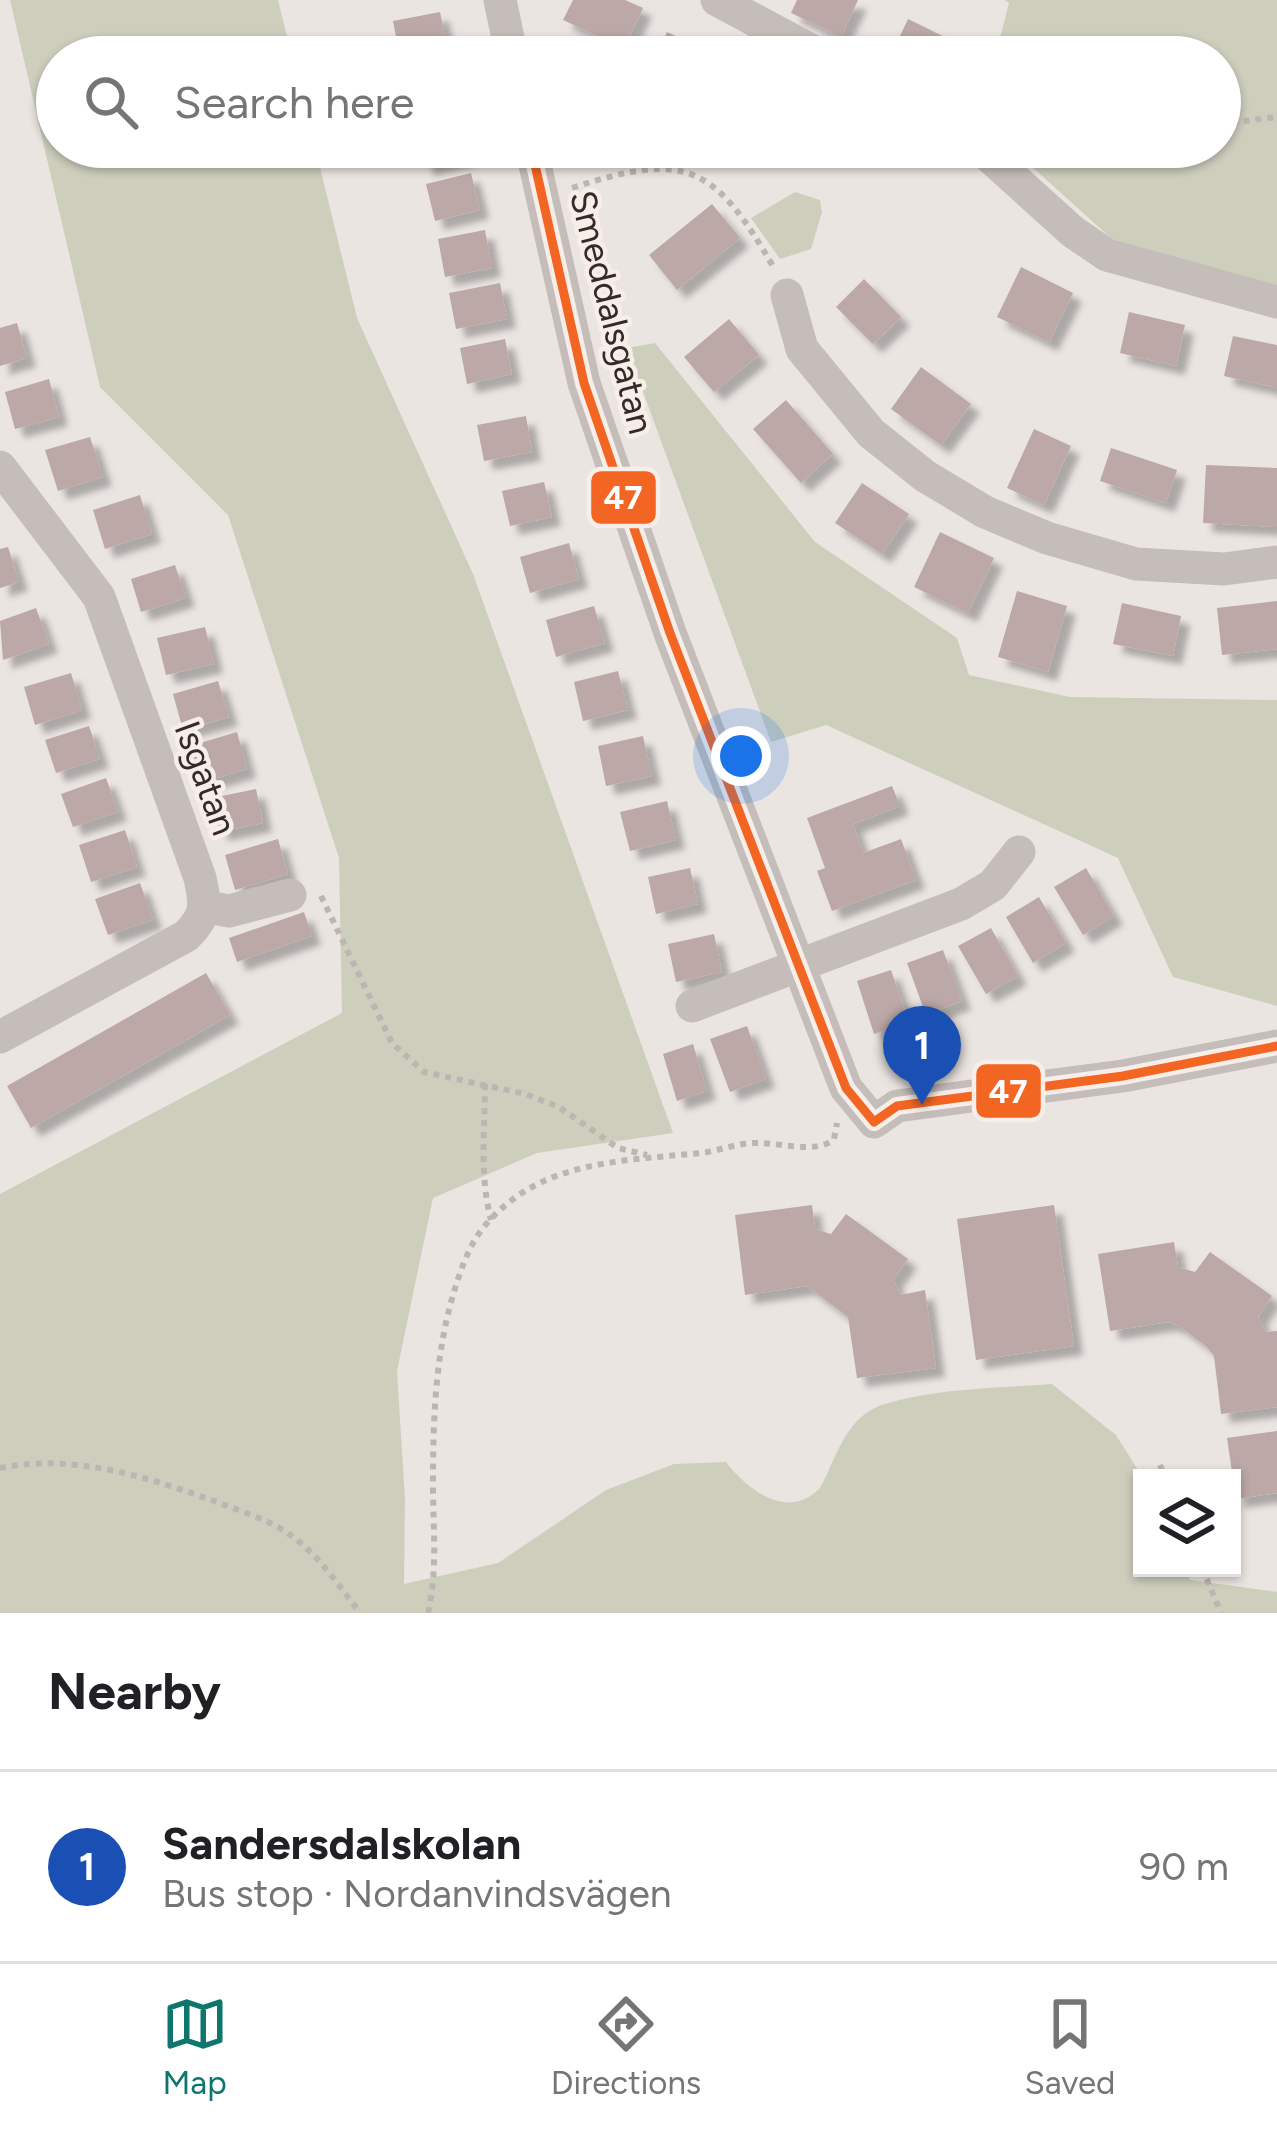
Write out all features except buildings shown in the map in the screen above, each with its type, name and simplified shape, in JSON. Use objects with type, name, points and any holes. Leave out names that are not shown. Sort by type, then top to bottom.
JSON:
[{"type":"street","points":[[500,0],[508,36]]},
{"type":"street","points":[[717,0],[785,36]]},
{"type":"street","name":"Smeddalsgatan","points":[[536,168],[584,383],[670,633],[846,1088],[885,1114],[1277,1046]]},
{"type":"street","points":[[1002,168],[1073,232],[1107,255],[1277,302]]},
{"type":"street","points":[[787,296],[802,349],[871,433],[925,476],[985,512],[1047,538],[1136,564],[1224,569],[1277,562]]},
{"type":"street","name":"Isgatan","points":[[0,467],[99,597],[207,908]]},
{"type":"street","points":[[692,1006],[961,904],[993,885],[1019,852]]},
{"type":"street","points":[[0,1037],[186,937],[200,924],[207,908],[229,911],[290,895]]},
{"type":"path","points":[[1241,122],[1277,118]]},
{"type":"path","points":[[568,189],[651,170],[681,171],[709,180],[736,207],[787,296]]},
{"type":"path","points":[[290,895],[307,891],[320,895],[392,1043],[424,1072],[485,1084],[559,1107],[618,1148],[651,1156]]},
{"type":"path","points":[[485,1084],[481,1149],[491,1220]]},
{"type":"path","points":[[428,1613],[437,1557],[433,1489],[442,1333],[462,1266],[491,1220],[548,1177],[597,1162],[706,1153],[742,1143],[783,1142],[820,1148],[834,1139],[836,1113]]},
{"type":"path","points":[[0,1468],[56,1462],[122,1472],[256,1517],[292,1535],[360,1613]]},
{"type":"path","points":[[1160,1465],[1162,1469]]},
{"type":"path","points":[[1206,1577],[1221,1613]]},
{"type":"green space","points":[[10,0],[278,0],[287,36],[36,36],[36,112]]},
{"type":"green space","points":[[1005,0],[1277,0],[1277,288],[1112,239],[1033,168],[1241,168],[1241,36],[1000,36],[1009,3]]},
{"type":"green space","points":[[49,168],[320,168],[357,318],[473,574],[673,1133],[537,1153],[433,1198],[397,1371],[405,1499],[404,1584],[498,1563],[606,1490],[674,1464],[726,1462],[756,1491],[781,1502],[794,1502],[820,1488],[849,1431],[874,1409],[946,1392],[1052,1384],[1116,1435],[1137,1469],[1133,1469],[1133,1577],[1189,1577],[1277,1592],[1277,1613],[0,1613],[0,1194],[342,1013],[339,858],[228,515],[100,387]]},
{"type":"green space","points":[[795,192],[820,200],[822,212],[811,249],[780,259],[751,218]]},
{"type":"green space","points":[[655,343],[815,542],[957,638],[969,675],[1070,697],[1277,700],[1277,1006],[1173,977],[1118,858],[826,725],[771,742],[627,348]]},
{"type":"transit line","name":"47","points":[[536,168],[584,383],[670,633],[846,1088],[874,1122],[897,1106],[1123,1076],[1277,1046]]},
{"type":"place","name":"Sandersdalskolan","points":[[922,1105]]}]
